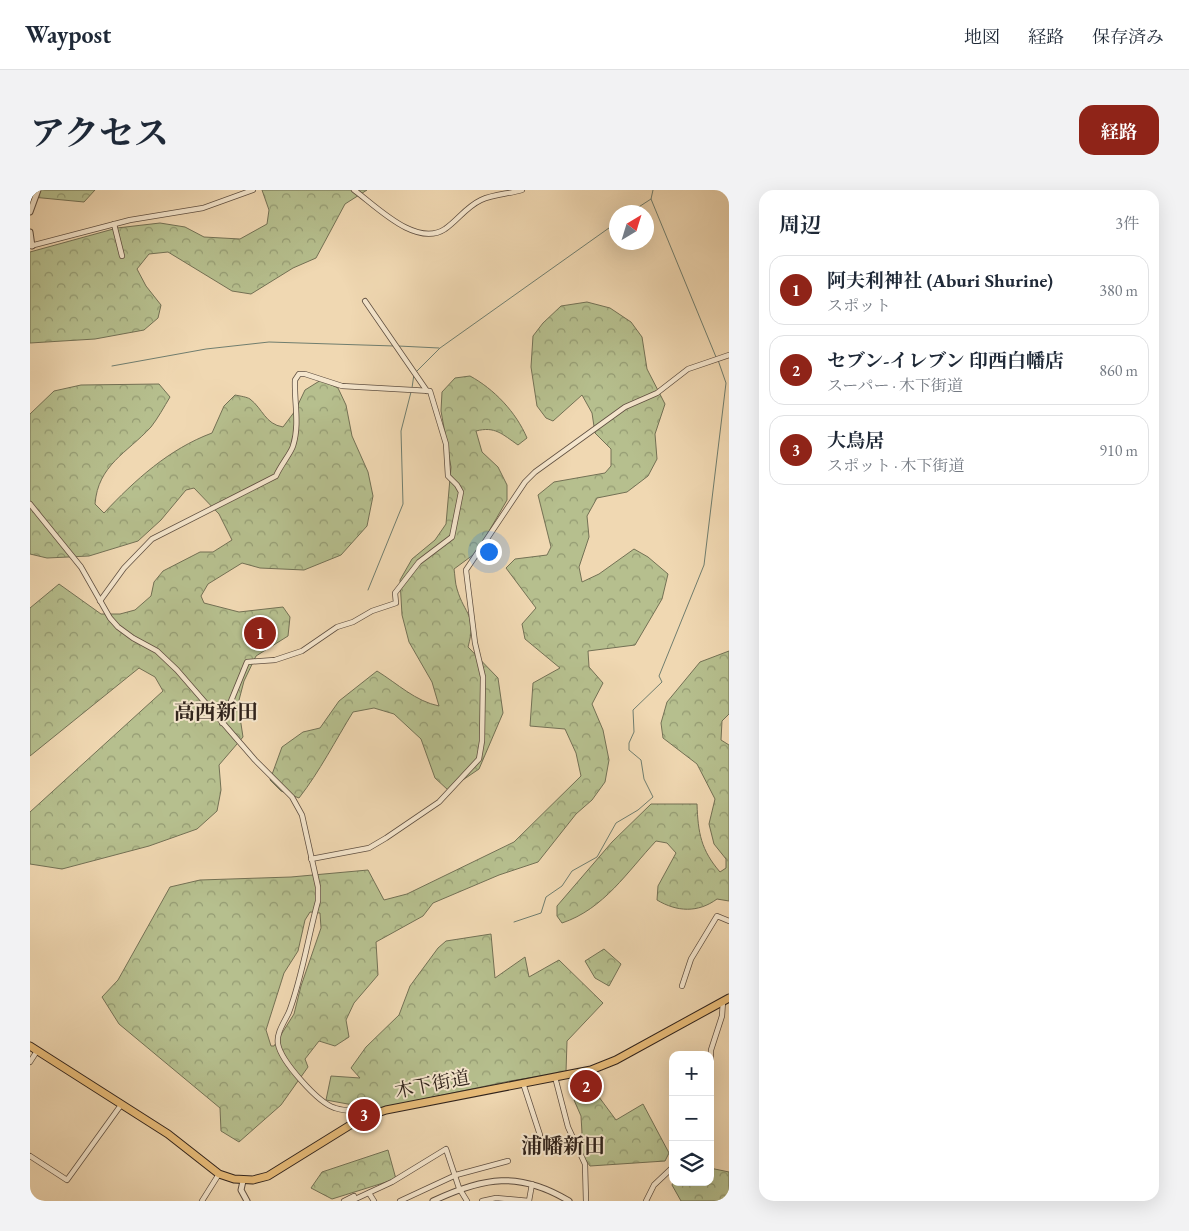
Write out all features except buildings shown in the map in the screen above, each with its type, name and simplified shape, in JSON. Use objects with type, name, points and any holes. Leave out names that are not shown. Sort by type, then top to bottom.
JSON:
[{"type":"main road","name":"木下街道","points":[[30,1046],[168,1134],[220,1174],[242,1181],[262,1179],[274,1173],[360,1119],[374,1113],[604,1066],[727,1001]]},
{"type":"street","points":[[30,212],[38,190]]},
{"type":"street","points":[[30,232],[31,246],[114,224],[203,208],[253,190]]},
{"type":"street","points":[[354,190],[409,230],[430,234],[444,229],[461,213],[484,199],[522,190]]},
{"type":"street","points":[[114,224],[122,256]]},
{"type":"street","points":[[365,301],[427,391]]},
{"type":"street","points":[[311,859],[369,848],[386,838],[439,802],[466,776],[479,759],[482,747],[483,677],[475,643],[466,570],[524,482],[625,407],[657,392],[688,369],[729,355]]},
{"type":"street","points":[[100,601],[124,568],[152,539],[276,476],[282,462],[293,448],[296,434],[294,380],[299,374],[305,374],[342,386],[427,391],[432,393],[439,414],[440,428],[446,444],[448,476],[461,492],[452,537],[419,562],[396,593],[396,604],[372,611],[353,622],[338,627],[302,650],[275,660],[247,662],[222,723]]},
{"type":"street","points":[[30,504],[81,567],[100,601],[118,627],[133,638],[157,650],[177,670],[255,760],[292,797],[302,815],[318,887],[318,901],[292,1005],[280,1032],[278,1043],[283,1056],[293,1070],[320,1099],[333,1107],[374,1113]]},
{"type":"street","points":[[682,986],[691,959],[717,916],[729,921]]},
{"type":"street","points":[[711,1051],[727,1001]]},
{"type":"street","points":[[30,1062],[37,1051]]},
{"type":"street","points":[[555,1077],[568,1127],[585,1164],[586,1201]]},
{"type":"street","points":[[524,1083],[540,1136]]},
{"type":"street","points":[[30,1156],[67,1180],[121,1105]]},
{"type":"street","points":[[351,1201],[388,1184],[446,1149],[459,1188],[467,1201]]},
{"type":"street","points":[[400,1201],[456,1175],[508,1161]]},
{"type":"street","points":[[646,1201],[654,1185],[669,1171]]},
{"type":"street","points":[[203,1201],[220,1174]]},
{"type":"street","points":[[242,1181],[241,1190],[247,1201]]},
{"type":"street","points":[[433,1201],[459,1188],[492,1181],[532,1184],[569,1201]]},
{"type":"street","points":[[344,1201],[374,1187],[388,1184]]},
{"type":"street","points":[[482,1201],[497,1199],[529,1201],[532,1184]]},
{"type":"street","points":[[369,1193],[374,1201]]},
{"type":"green space","points":[[30,190],[95,190],[84,202],[32,197]]},
{"type":"green space","points":[[262,190],[367,190],[345,204],[316,258],[293,268],[251,294],[232,291],[168,252],[149,254],[137,269],[146,286],[161,305],[158,318],[144,330],[95,339],[30,343],[30,252],[117,228],[160,223],[185,227],[204,237],[240,239],[267,224],[269,210]]},
{"type":"green space","points":[[587,302],[610,308],[631,322],[642,337],[647,369],[665,404],[655,434],[657,459],[648,476],[627,492],[597,498],[587,516],[589,537],[579,567],[582,582],[599,574],[634,549],[648,557],[668,574],[662,599],[635,645],[588,651],[589,667],[603,683],[592,704],[603,730],[609,760],[605,782],[592,800],[576,814],[538,862],[499,875],[433,903],[423,916],[376,942],[378,975],[354,1003],[346,1020],[349,1037],[335,1046],[319,1041],[305,1059],[308,1067],[281,1105],[239,1142],[221,1131],[220,1108],[119,1024],[102,997],[118,980],[170,887],[200,880],[291,877],[368,870],[384,900],[407,894],[514,842],[581,776],[576,753],[565,729],[530,726],[533,683],[560,668],[525,639],[522,624],[536,608],[506,568],[515,559],[547,555],[551,547],[538,495],[554,482],[605,473],[611,466],[611,449],[595,433],[592,413],[582,395],[553,421],[546,418],[537,406],[531,367],[533,336],[543,323],[561,306]],"holes":[[[310,912],[320,913],[321,928],[301,986],[294,1014],[274,1046],[271,1046],[266,1030],[284,973],[298,951],[305,920]]]},
{"type":"green space","points":[[470,376],[496,394],[517,419],[527,438],[518,445],[503,434],[493,430],[476,431],[482,452],[498,467],[507,485],[507,500],[477,552],[454,569],[457,589],[471,621],[468,647],[498,678],[503,713],[479,769],[448,790],[435,778],[421,739],[394,714],[374,708],[353,712],[321,767],[299,798],[281,791],[270,780],[282,747],[303,732],[320,728],[339,701],[377,671],[414,696],[439,706],[432,682],[409,642],[402,615],[400,580],[412,559],[435,540],[446,524],[451,467],[441,411],[442,392],[455,378]]},
{"type":"green space","points":[[321,380],[338,388],[346,405],[352,436],[368,472],[373,496],[367,526],[341,555],[304,570],[260,568],[242,563],[208,584],[201,596],[204,603],[239,612],[283,607],[290,617],[288,636],[256,656],[244,681],[238,704],[243,737],[219,765],[221,790],[217,811],[197,829],[149,846],[62,869],[30,864],[30,812],[163,691],[155,677],[139,668],[30,756],[30,608],[59,584],[101,614],[120,614],[135,610],[151,596],[154,582],[163,571],[200,552],[213,552],[232,540],[219,514],[194,488],[186,490],[161,520],[138,541],[89,556],[47,558],[30,554],[30,414],[54,391],[81,385],[159,384],[170,397],[151,427],[115,461],[102,479],[97,491],[95,504],[104,513],[140,477],[167,457],[212,433],[224,406],[235,395],[250,399],[272,423],[283,427],[295,411],[305,390]]},
{"type":"green space","points":[[729,651],[729,714],[722,721],[721,740],[729,745],[729,901],[717,899],[710,904],[695,909],[680,909],[657,900],[658,886],[676,853],[667,843],[656,841],[603,899],[577,917],[562,923],[557,916],[557,906],[612,842],[651,804],[697,804],[698,824],[705,848],[720,872],[726,868],[726,859],[714,844],[709,824],[715,799],[697,764],[663,738],[661,723],[667,702],[700,662]]},
{"type":"green space","points":[[491,934],[495,978],[525,957],[529,977],[559,960],[603,1003],[567,1041],[566,1072],[510,1081],[375,1109],[326,1100],[331,1076],[360,1078],[351,1068],[366,1047],[399,1015],[410,986],[438,948],[446,941]]},
{"type":"green space","points":[[604,949],[621,964],[609,986],[595,978],[585,961]]},
{"type":"green space","points":[[596,1093],[616,1120],[643,1104],[669,1153],[665,1161],[590,1166],[571,1141],[582,1133],[581,1116],[574,1100]]},
{"type":"green space","points":[[388,1150],[396,1179],[332,1199],[311,1188],[322,1172]]},
{"type":"green space","points":[[714,1169],[729,1172],[729,1201],[681,1201],[673,1186],[714,1186]]},
{"type":"waterway","points":[[653,190],[651,199],[716,357]]},
{"type":"waterway","points":[[642,205],[651,199]]},
{"type":"waterway","points":[[417,371],[440,348],[609,228]]},
{"type":"waterway","points":[[112,366],[206,349],[269,342],[394,346]]},
{"type":"waterway","points":[[398,346],[439,348]]},
{"type":"waterway","points":[[514,922],[541,913],[546,897],[562,886],[572,871],[597,857],[616,823],[638,810],[653,797],[644,779],[641,760],[629,750],[629,743],[634,732],[633,710],[662,682],[659,676],[704,565],[726,383],[718,360]]},
{"type":"waterway","points":[[412,388],[414,374]]},
{"type":"waterway","points":[[368,590],[403,504],[401,431],[411,392]]},
{"type":"place","name":"阿夫利神社 (Aburi Shurine)","points":[[260,633]]},
{"type":"place","name":"セブン-イレブン 印西白幡店","points":[[586,1086]]},
{"type":"place","name":"大鳥居","points":[[364,1115]]},
{"type":"district","name":"高西新田","points":[[216,711]]},
{"type":"district","name":"浦幡新田","points":[[563,1145]]}]
